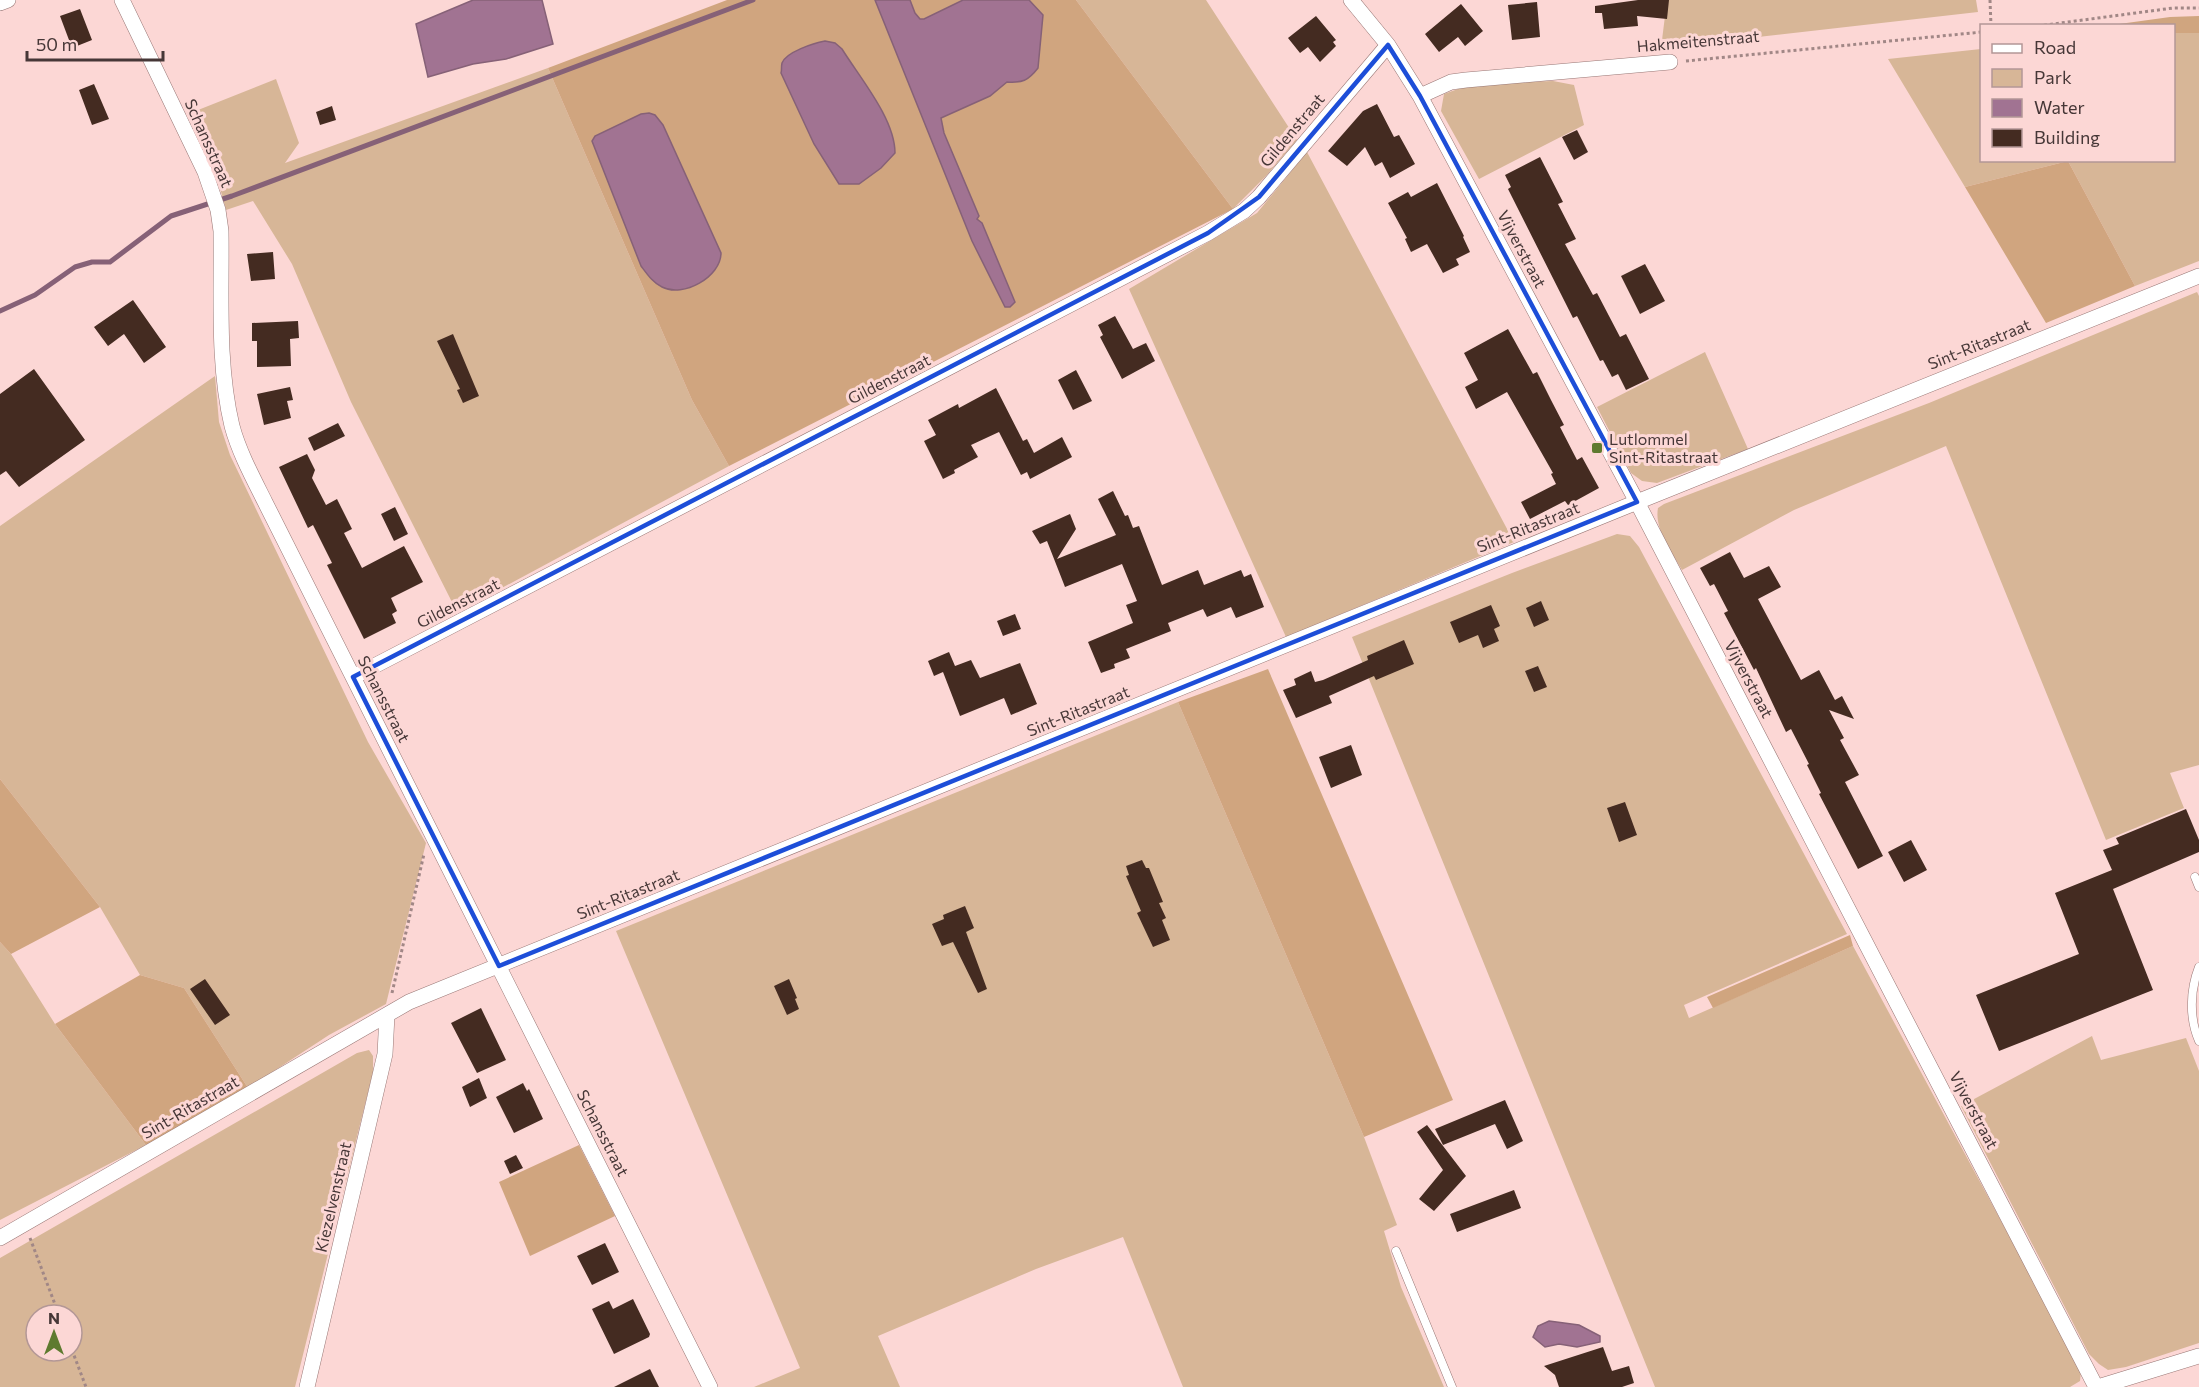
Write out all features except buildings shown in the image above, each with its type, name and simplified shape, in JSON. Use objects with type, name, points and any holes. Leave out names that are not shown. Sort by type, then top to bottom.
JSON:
[{"type":"street","points":[[0,3],[8,0]]},
{"type":"street","name":"Schansstraat","points":[[122,0],[206,172],[216,203],[221,231],[224,380],[233,426],[242,453],[710,1387]]},
{"type":"street","name":"Vijverstraat","points":[[1351,0],[1388,45],[1420,96],[1636,502],[2097,1387]]},
{"type":"street","name":"Gildenstraat","points":[[353,677],[1208,233],[1244,211],[1259,197],[1388,45]]},
{"type":"street","name":"Hakmeitenstraat","points":[[1420,96],[1451,82],[1670,62]]},
{"type":"street","name":"Sint-Ritastraat","points":[[0,1238],[409,1002],[1636,502],[2199,276]]},
{"type":"street","name":"Kiezelvenstraat","points":[[307,1387],[385,1054],[387,1015]]},
{"type":"street","points":[[2097,1387],[2199,1356]]},
{"type":"lane","points":[[2195,877],[2199,887]]},
{"type":"lane","points":[[2199,967],[2192,1000],[2192,1026],[2199,1041]]},
{"type":"lane","points":[[1396,1251],[1452,1387]]},
{"type":"path","points":[[1990,0],[1991,24]]},
{"type":"path","points":[[2053,24],[2173,8],[2199,8]]},
{"type":"path","name":"Hakmeitenstraat","points":[[1670,62],[1980,32]]},
{"type":"path","points":[[387,1015],[429,828]]},
{"type":"path","points":[[24,1224],[54,1303]]},
{"type":"path","points":[[77,1363],[86,1387]]},
{"type":"highlighted area","points":[[1388,45],[1420,96],[1637,502],[499,966],[353,677],[1208,233],[1259,197]]},
{"type":"green space","points":[[1076,0],[1206,0],[1297,140],[1233,209]]},
{"type":"green space","points":[[1667,0],[1976,0],[1978,12],[1661,48]]},
{"type":"green space","points":[[2175,33],[2199,33],[2199,261],[2135,286],[2069,162],[2175,162]]},
{"type":"green space","points":[[1980,49],[1980,162],[2064,162],[1965,187],[1888,59]]},
{"type":"green space","points":[[548,68],[692,400],[729,466],[457,612],[351,402],[292,264],[253,201],[226,210],[205,149],[188,114],[276,79],[299,143],[285,163]]},
{"type":"green space","points":[[1553,81],[1574,85],[1584,125],[1479,179],[1441,111],[1444,94],[1472,84]]},
{"type":"green space","points":[[1307,152],[1514,542],[1286,637],[1129,289],[1257,213]]},
{"type":"green space","points":[[2197,292],[2199,296],[2199,765],[2170,773],[2184,808],[2106,840],[1946,446],[1794,510],[1682,570],[1661,532],[1657,516],[1658,508],[1664,504],[1929,403]]},
{"type":"green space","points":[[1705,352],[1748,449],[1657,483],[1642,481],[1631,473],[1597,407]]},
{"type":"green space","points":[[215,376],[219,422],[230,455],[368,742],[426,843],[386,1004],[329,1035],[248,1088],[184,988],[140,975],[100,907],[0,779],[0,526]]},
{"type":"green space","points":[[1617,534],[1630,536],[1639,547],[1847,934],[1684,1005],[1689,1018],[1853,946],[2077,1362],[2081,1371],[2080,1381],[2070,1387],[1655,1387],[1352,637]]},
{"type":"green space","points":[[1178,702],[1364,1137],[1397,1225],[1384,1231],[1401,1287],[1444,1387],[1183,1387],[1123,1237],[1036,1269],[878,1336],[900,1387],[754,1387],[800,1368],[616,931]]},
{"type":"green space","points":[[0,942],[11,954],[55,1024],[146,1145],[0,1220]]},
{"type":"green space","points":[[2092,1036],[2101,1060],[2186,1038],[2199,1071],[2199,1343],[2126,1367],[2108,1370],[2089,1354],[1961,1106]]},
{"type":"green space","points":[[369,1050],[373,1056],[373,1072],[295,1387],[0,1387],[0,1258],[357,1053]]},
{"type":"shaded area","points":[[727,0],[1076,0],[1233,209],[729,466],[692,400],[548,68]]},
{"type":"shaded area","points":[[2199,16],[2199,33],[2175,33],[2175,24],[2119,24],[2170,17]]},
{"type":"shaded area","points":[[2069,162],[2135,286],[2046,323],[1965,187]]},
{"type":"shaded area","points":[[1268,669],[1453,1100],[1364,1137],[1178,702]]},
{"type":"shaded area","points":[[0,779],[100,907],[11,954],[0,942]]},
{"type":"shaded area","points":[[1850,935],[1853,946],[1713,1008],[1707,997]]},
{"type":"shaded area","points":[[140,975],[184,988],[248,1088],[146,1145],[55,1024]]},
{"type":"shaded area","points":[[579,1145],[615,1216],[530,1256],[499,1182]]},
{"type":"water","points":[[473,0],[542,0],[553,44],[506,59],[473,64],[428,77],[416,24]]},
{"type":"water","points":[[875,0],[910,0],[920,19],[963,0],[1029,0],[1043,15],[1038,68],[1031,76],[1017,82],[1007,82],[990,96],[941,118],[944,133],[979,216],[977,219],[982,223],[1015,302],[1010,307],[1005,307],[972,241]]},
{"type":"water","points":[[825,41],[835,43],[842,49],[883,113],[893,140],[895,153],[881,168],[859,184],[839,184],[814,144],[781,73],[782,63],[789,55]]},
{"type":"water","points":[[641,114],[655,115],[663,125],[721,253],[715,270],[708,277],[680,290],[662,287],[650,278],[641,266],[592,141],[595,136]]},
{"type":"water","points":[[1549,1321],[1579,1325],[1600,1336],[1600,1342],[1577,1347],[1559,1344],[1545,1347],[1533,1337],[1538,1326]]},
{"type":"waterway","points":[[0,311],[35,295],[75,267],[92,262],[110,262],[171,216],[232,196],[753,0]]},
{"type":"place","name":"Lutlommel Sint-Ritastraat","points":[[1597,448]]}]
